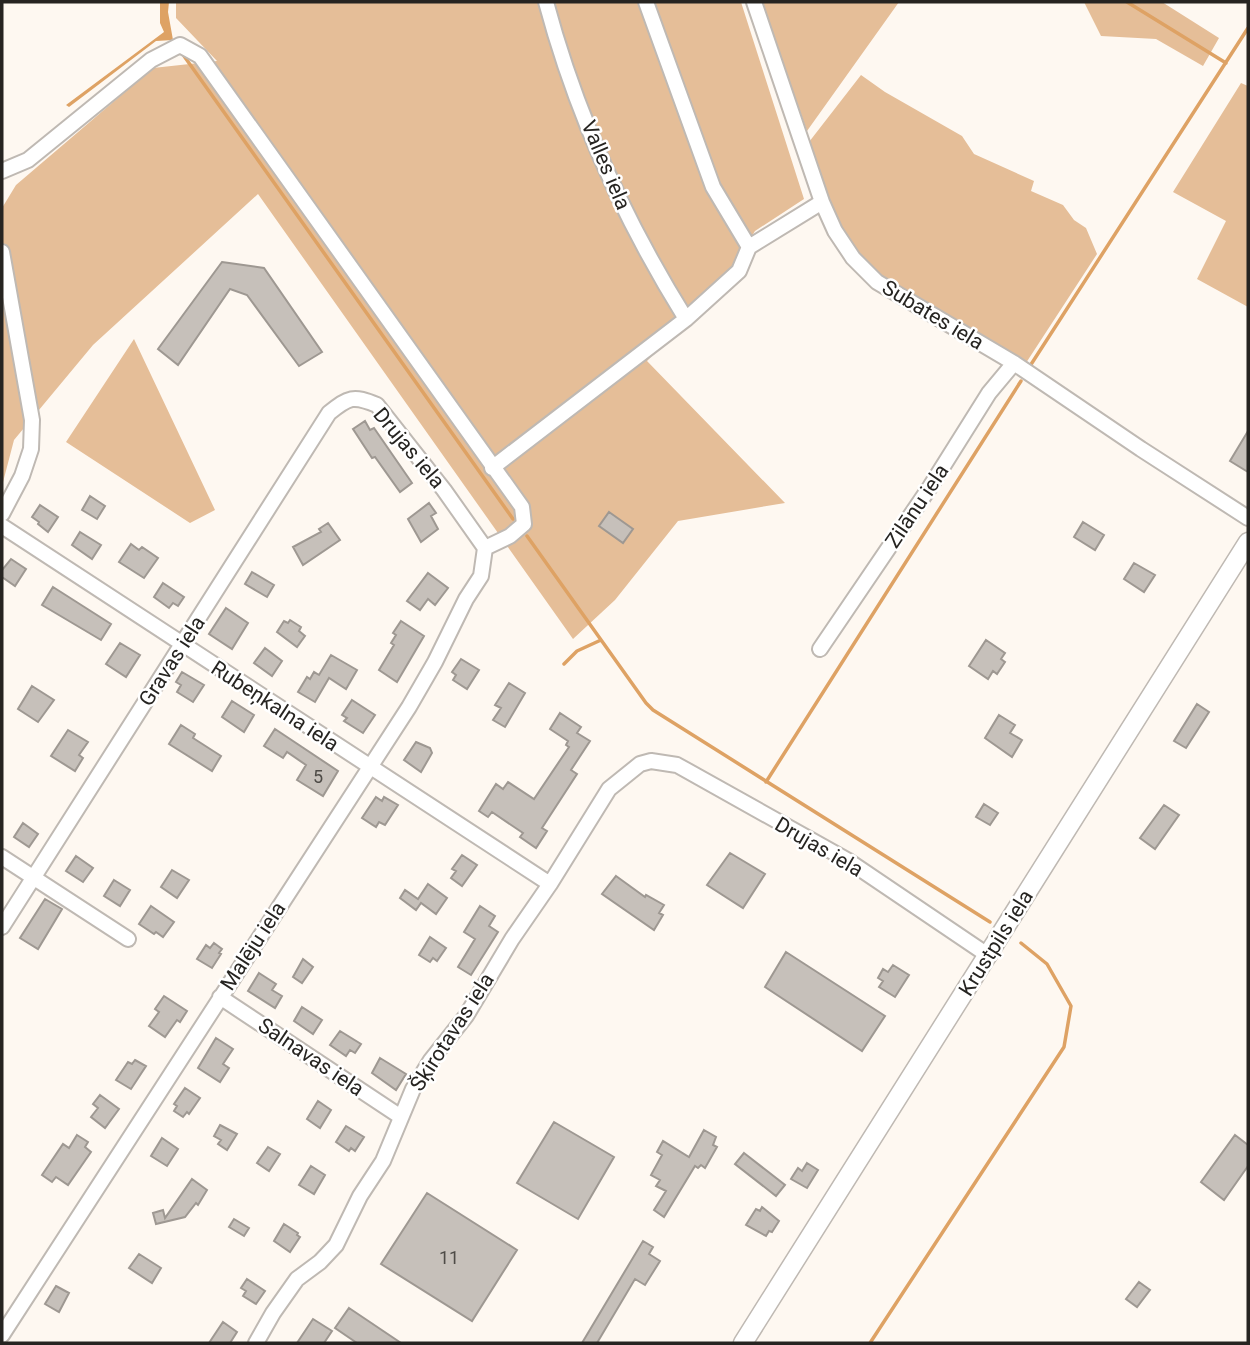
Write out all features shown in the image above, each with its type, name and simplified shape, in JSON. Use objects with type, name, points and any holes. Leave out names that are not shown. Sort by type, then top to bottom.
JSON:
[{"type":"street","name":"Valles iela","points":[[546,2],[559,52],[626,215],[686,319]]},
{"type":"street","points":[[646,2],[713,187],[749,247]]},
{"type":"street","name":"Subates iela","points":[[754,2],[822,202],[835,231],[853,258],[877,282],[1014,363],[1248,518]]},
{"type":"street","points":[[2,171],[28,160],[151,60],[180,46],[200,56],[522,507],[524,524],[510,536],[485,548]]},
{"type":"street","points":[[492,468],[686,319],[739,271],[749,247],[822,202]]},
{"type":"street","points":[[2,252],[32,420],[31,449],[22,475],[2,514]]},
{"type":"street","name":"Zilānu iela","points":[[820,649],[930,487],[989,393],[1014,363]]},
{"type":"street","name":"Drujas iela","points":[[347,399],[361,398],[377,405],[444,490],[485,548]]},
{"type":"street","name":"Gravas iela","points":[[2,927],[329,413],[347,399]]},
{"type":"street","name":"Rubeņkalna iela","points":[[2,526],[550,884]]},
{"type":"street","name":"Krustpils iela","points":[[743,1343],[1248,542]]},
{"type":"street","name":"Malēju iela","points":[[2,1335],[368,766],[409,707],[481,576],[485,548]]},
{"type":"street","name":"Drujas iela","points":[[640,764],[652,761],[677,765],[846,860],[989,956]]},
{"type":"street","name":"Šķirotavas iela","points":[[256,1343],[297,1279],[320,1262],[336,1245],[360,1196],[383,1161],[413,1088],[431,1060],[466,1016],[608,789],[640,764]]},
{"type":"street","points":[[2,857],[128,939]]},
{"type":"street","name":"Salnavas iela","points":[[220,997],[401,1117]]},
{"type":"shaded area","points":[[160,2],[169,2],[173,40],[156,41],[69,107],[66,105],[164,32],[160,23]]},
{"type":"shaded area","points":[[176,2],[741,2],[804,199],[755,231],[729,273],[647,361],[785,503],[678,521],[615,600],[573,639],[258,194],[93,345],[14,440],[2,486],[2,208],[16,185],[153,68],[217,61],[176,18]]},
{"type":"shaded area","points":[[761,2],[899,2],[807,131]]},
{"type":"shaded area","points":[[1084,2],[1162,2],[1219,38],[1203,66],[1156,39],[1101,36]]},
{"type":"shaded area","points":[[861,75],[885,92],[962,136],[974,154],[1034,181],[1031,191],[1063,205],[1074,220],[1086,228],[1097,254],[1024,366],[889,286],[859,257],[835,219],[809,142]]},
{"type":"shaded area","points":[[1241,83],[1248,86],[1248,307],[1197,279],[1226,221],[1173,192]]},
{"type":"shaded area","points":[[134,339],[215,510],[190,523],[66,442]]},
{"type":"building","points":[[222,262],[264,268],[322,352],[299,366],[247,295],[230,289],[178,365],[158,349]]},
{"type":"building","points":[[365,421],[370,430],[374,428],[412,483],[400,492],[375,457],[372,458],[353,429]]},
{"type":"building","points":[[1248,431],[1248,472],[1230,461]]},
{"type":"building","points":[[90,496],[105,506],[97,519],[82,510]]},
{"type":"building","points":[[429,503],[436,513],[431,516],[438,529],[421,542],[408,519]]},
{"type":"building","points":[[40,505],[58,517],[48,532],[32,517]]},
{"type":"building","points":[[609,512],[633,529],[623,543],[599,526]]},
{"type":"building","points":[[1083,522],[1104,535],[1095,550],[1074,537]]},
{"type":"building","points":[[328,523],[340,540],[303,565],[293,547],[321,532],[319,529]]},
{"type":"building","points":[[80,532],[101,545],[92,559],[72,545]]},
{"type":"building","points":[[131,544],[139,550],[142,547],[158,558],[144,578],[119,562]]},
{"type":"building","points":[[11,559],[26,569],[15,586],[2,577],[2,570]]},
{"type":"building","points":[[1134,563],[1155,575],[1144,592],[1124,579]]},
{"type":"building","points":[[252,572],[274,585],[267,597],[245,584]]},
{"type":"building","points":[[428,573],[448,588],[435,605],[428,599],[420,610],[407,601]]},
{"type":"building","points":[[163,583],[184,597],[178,606],[173,603],[169,608],[154,597]]},
{"type":"building","points":[[53,587],[111,624],[101,640],[42,605]]},
{"type":"building","points":[[226,608],[248,623],[232,649],[209,634]]},
{"type":"building","points":[[290,620],[301,627],[299,631],[305,636],[297,647],[277,632],[284,621],[288,623]]},
{"type":"building","points":[[401,621],[424,636],[397,682],[379,670],[394,645],[391,643],[396,635],[393,633]]},
{"type":"building","points":[[986,640],[1005,653],[1001,659],[1005,662],[997,674],[993,671],[988,679],[969,666]]},
{"type":"building","points":[[120,643],[140,655],[126,677],[106,664]]},
{"type":"building","points":[[265,648],[282,661],[272,676],[254,663]]},
{"type":"building","points":[[331,655],[357,670],[346,689],[329,678],[315,702],[298,692],[307,677],[310,679],[314,672],[319,675]]},
{"type":"building","points":[[461,659],[479,670],[467,689],[453,680],[456,675],[452,672]]},
{"type":"building","points":[[182,672],[204,685],[193,702],[177,692],[181,685],[176,682]]},
{"type":"building","points":[[509,683],[525,693],[505,727],[493,720],[501,708],[495,705]]},
{"type":"building","points":[[32,686],[54,700],[38,722],[18,709]]},
{"type":"building","points":[[352,700],[375,715],[363,733],[344,721],[347,718],[342,715]]},
{"type":"building","points":[[232,701],[254,715],[244,732],[222,717]]},
{"type":"building","points":[[1197,704],[1209,712],[1186,748],[1174,741]]},
{"type":"building","points":[[560,713],[581,727],[577,733],[590,741],[571,770],[577,774],[542,828],[547,831],[536,848],[520,837],[523,833],[492,812],[488,817],[479,811],[496,784],[503,789],[508,782],[534,799],[569,747],[566,745],[568,741],[550,729]]},
{"type":"building","points":[[999,715],[1015,725],[1010,733],[1022,740],[1012,757],[985,738]]},
{"type":"building","points":[[181,725],[195,734],[193,738],[221,756],[212,771],[169,744]]},
{"type":"building","points":[[275,729],[338,771],[323,796],[297,780],[306,765],[287,752],[283,758],[264,746]]},
{"type":"building","points":[[68,730],[88,742],[79,755],[83,758],[75,771],[51,756]]},
{"type":"building","points":[[416,742],[430,748],[432,753],[421,772],[404,760]]},
{"type":"building","points":[[376,797],[382,801],[384,797],[398,805],[385,825],[379,822],[376,827],[362,818]]},
{"type":"building","points":[[984,804],[998,813],[990,825],[976,817]]},
{"type":"building","points":[[1164,805],[1179,815],[1155,849],[1140,838]]},
{"type":"building","points":[[23,823],[38,834],[29,847],[14,837]]},
{"type":"building","points":[[730,853],[765,874],[743,908],[707,885]]},
{"type":"building","points":[[462,855],[477,865],[462,886],[451,878],[456,871],[452,869]]},
{"type":"building","points":[[76,856],[93,868],[83,882],[66,871]]},
{"type":"building","points":[[172,870],[189,880],[177,898],[161,887]]},
{"type":"building","points":[[616,876],[645,897],[646,895],[664,905],[659,913],[663,915],[654,930],[602,894]]},
{"type":"building","points":[[114,880],[130,890],[120,906],[104,896]]},
{"type":"building","points":[[428,884],[447,898],[436,914],[421,903],[416,910],[400,898],[405,890],[418,899]]},
{"type":"building","points":[[45,899],[62,909],[38,949],[20,938]]},
{"type":"building","points":[[151,906],[174,922],[163,937],[139,924]]},
{"type":"building","points":[[480,906],[495,916],[489,926],[498,932],[471,975],[458,967],[475,939],[464,932]]},
{"type":"building","points":[[430,937],[446,948],[437,961],[433,958],[430,962],[419,955]]},
{"type":"building","points":[[214,943],[222,949],[212,968],[197,959],[206,945],[210,948]]},
{"type":"building","points":[[786,952],[885,1016],[862,1051],[765,987]]},
{"type":"building","points":[[303,959],[313,967],[302,983],[293,977]]},
{"type":"building","points":[[893,965],[909,975],[895,997],[879,987],[883,981],[878,978],[883,969],[888,972]]},
{"type":"building","points":[[259,973],[276,984],[272,990],[282,996],[275,1008],[248,991]]},
{"type":"building","points":[[164,996],[187,1011],[165,1037],[149,1026],[159,1012],[155,1009]]},
{"type":"building","points":[[302,1007],[322,1020],[313,1034],[294,1021]]},
{"type":"building","points":[[340,1031],[361,1044],[355,1053],[350,1050],[346,1056],[330,1045]]},
{"type":"building","points":[[216,1038],[233,1049],[223,1064],[229,1068],[220,1082],[198,1068]]},
{"type":"building","points":[[380,1058],[406,1074],[396,1090],[372,1073]]},
{"type":"building","points":[[135,1060],[146,1066],[131,1089],[116,1080],[128,1062],[132,1064]]},
{"type":"building","points":[[185,1088],[200,1098],[189,1114],[187,1112],[183,1117],[174,1111],[177,1106],[174,1104]]},
{"type":"building","points":[[100,1095],[119,1109],[105,1128],[91,1117],[98,1108],[93,1104]]},
{"type":"building","points":[[318,1101],[331,1110],[320,1128],[307,1119]]},
{"type":"building","points":[[554,1122],[614,1157],[578,1219],[517,1183]]},
{"type":"building","points":[[220,1125],[237,1134],[227,1150],[218,1144],[221,1140],[214,1136]]},
{"type":"building","points":[[346,1126],[364,1137],[355,1151],[351,1148],[349,1151],[336,1142]]},
{"type":"building","points":[[704,1130],[716,1137],[713,1145],[717,1147],[705,1168],[701,1165],[698,1168],[695,1166],[664,1217],[654,1210],[666,1191],[656,1186],[660,1180],[651,1175],[662,1155],[657,1152],[663,1141],[689,1157]]},
{"type":"building","points":[[77,1135],[88,1142],[85,1147],[91,1152],[68,1185],[56,1177],[52,1182],[42,1175],[63,1144],[69,1148]]},
{"type":"building","points":[[1235,1135],[1248,1145],[1248,1166],[1224,1200],[1201,1182]]},
{"type":"building","points":[[162,1138],[178,1149],[167,1166],[151,1156]]},
{"type":"building","points":[[268,1147],[280,1154],[269,1171],[257,1163]]},
{"type":"building","points":[[744,1153],[785,1185],[776,1196],[735,1164]]},
{"type":"building","points":[[807,1163],[818,1170],[807,1188],[791,1179],[798,1168],[802,1171]]},
{"type":"building","points":[[311,1166],[325,1175],[314,1194],[299,1185]]},
{"type":"building","points":[[192,1179],[207,1190],[198,1205],[196,1203],[185,1217],[156,1224],[153,1213],[163,1210],[165,1218]]},
{"type":"building","points":[[427,1193],[517,1250],[472,1321],[381,1264]]},
{"type":"building","points":[[762,1207],[779,1221],[766,1236],[746,1225],[756,1209],[760,1211]]},
{"type":"building","points":[[234,1219],[249,1228],[244,1236],[229,1227]]},
{"type":"building","points":[[284,1224],[300,1237],[290,1252],[274,1241]]},
{"type":"building","points":[[643,1241],[653,1247],[649,1254],[660,1261],[645,1285],[635,1279],[597,1343],[582,1343]]},
{"type":"building","points":[[139,1254],[161,1268],[152,1283],[129,1268]]},
{"type":"building","points":[[247,1279],[265,1291],[256,1304],[243,1296],[246,1291],[241,1288]]},
{"type":"building","points":[[1139,1282],[1150,1290],[1137,1307],[1126,1299]]},
{"type":"building","points":[[56,1286],[69,1293],[59,1312],[45,1304]]},
{"type":"building","points":[[349,1308],[401,1343],[357,1343],[335,1328]]},
{"type":"building","points":[[313,1319],[332,1331],[324,1343],[297,1343]]},
{"type":"building","points":[[223,1322],[237,1332],[230,1343],[209,1343]]},
{"type":"waterway","points":[[1127,2],[1226,63]]},
{"type":"waterway","points":[[1030,366],[1248,28]]},
{"type":"waterway","points":[[184,56],[513,519]]},
{"type":"waterway","points":[[766,782],[1021,381]]},
{"type":"waterway","points":[[527,536],[653,710],[990,922]]},
{"type":"waterway","points":[[564,664],[577,651],[601,640]]},
{"type":"waterway","points":[[870,1343],[1064,1047],[1071,1006],[1047,964],[1021,943]]}]
